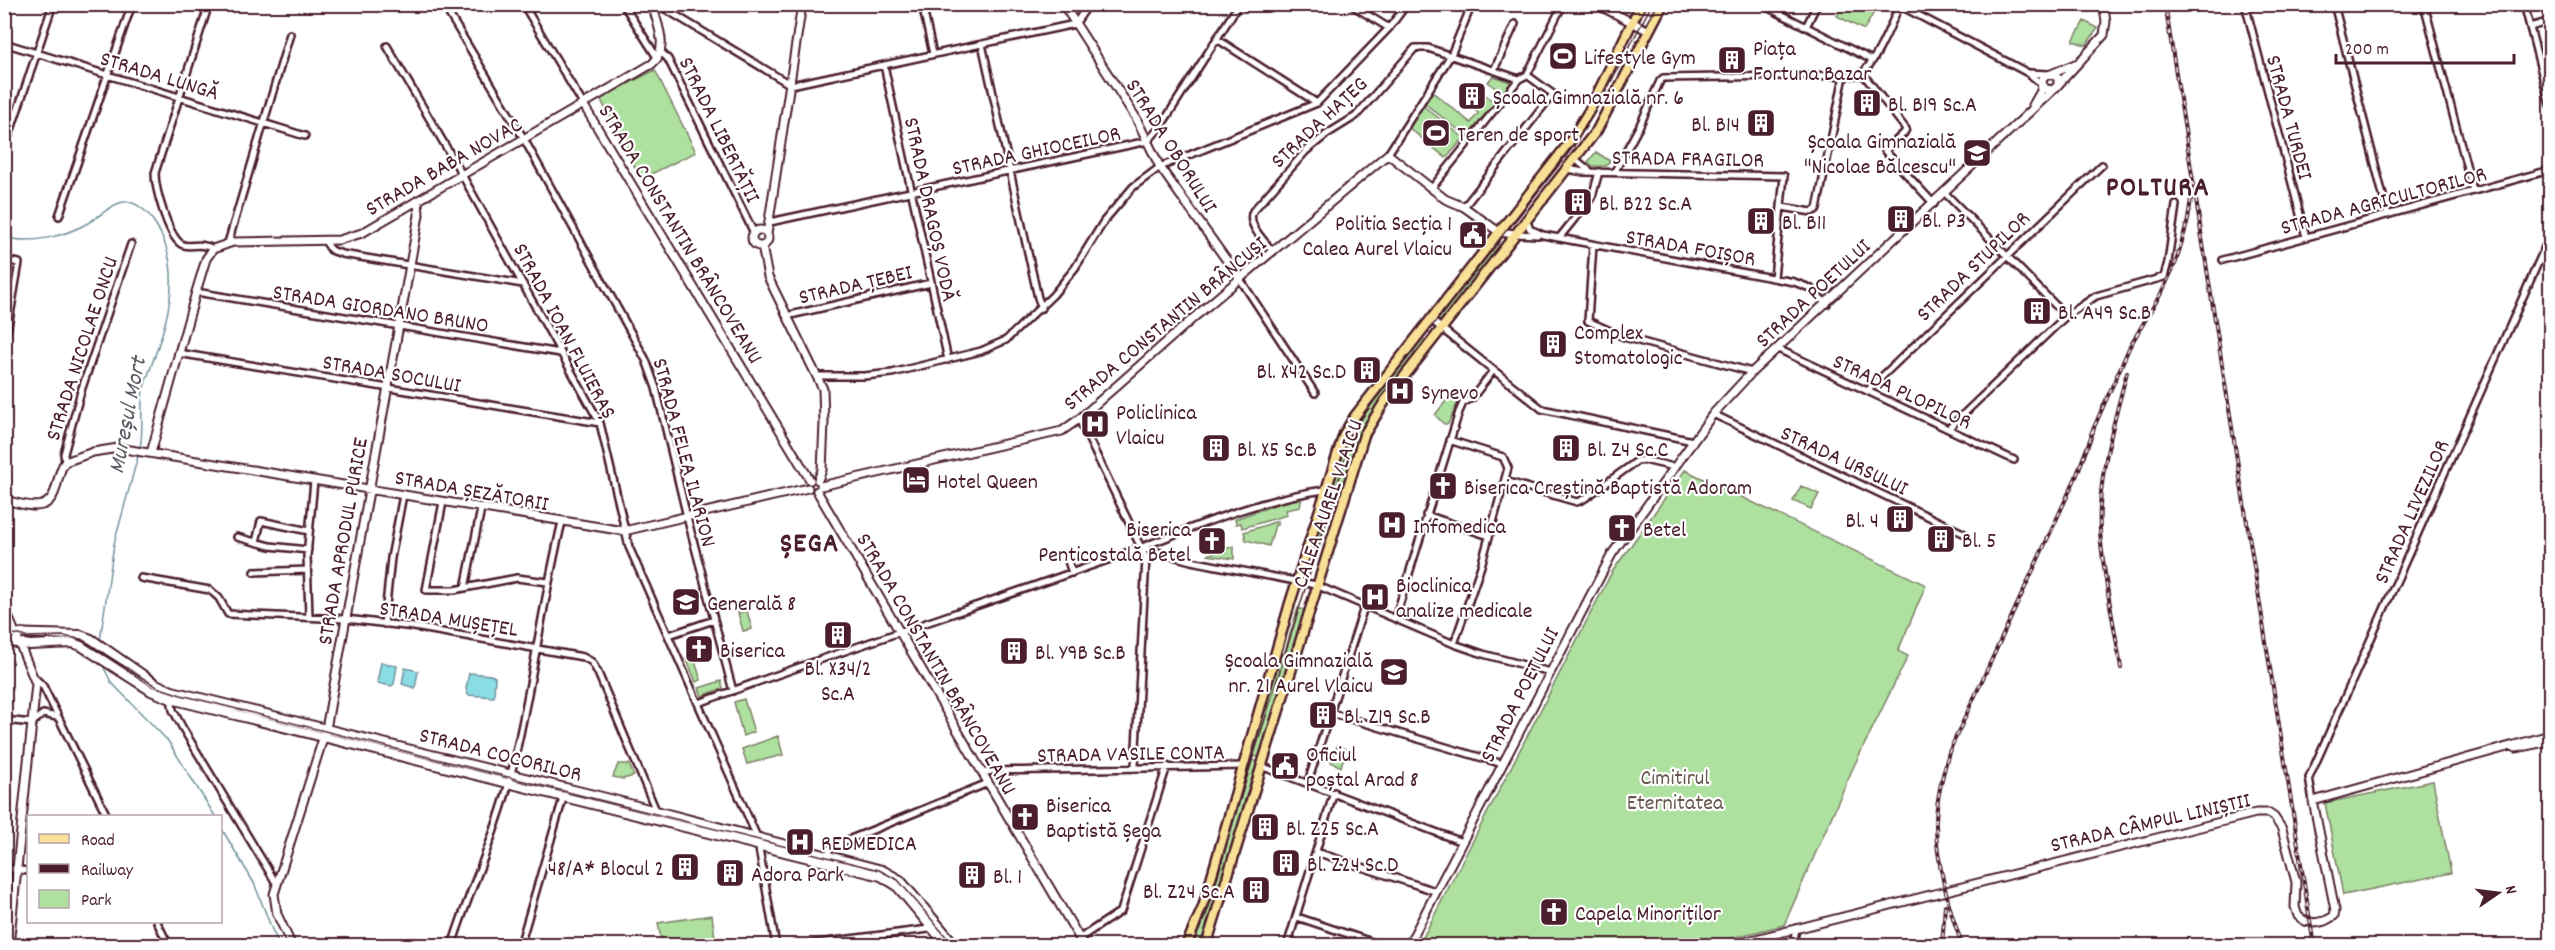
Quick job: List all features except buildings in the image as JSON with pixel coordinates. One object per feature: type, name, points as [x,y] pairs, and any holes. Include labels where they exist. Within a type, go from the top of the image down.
[{"type":"main road","name":"CALEA AUREL VLAICU","points":[[1186,945],[1203,907],[1336,451],[1350,424],[1569,143],[1589,111],[1641,4]]},
{"type":"main road","name":"CALEA AUREL VLAICU","points":[[1206,945],[1364,435],[1385,401],[1604,120],[1662,4]]},
{"type":"main road","name":"STRADA COCORILOR","points":[[4,633],[72,634],[88,637],[171,695]]},
{"type":"main road","name":"STRADA COCORILOR","points":[[4,641],[21,644],[73,643],[85,648],[152,691],[510,778],[660,820],[826,858],[890,880],[934,926],[956,945]]},
{"type":"main road","name":"STRADA COCORILOR","points":[[565,792],[657,811],[758,841]]},
{"type":"main road","name":"STRADA COCORILOR","points":[[934,926],[947,945]]},
{"type":"street","points":[[4,151],[53,4]]},
{"type":"street","points":[[59,216],[132,4]]},
{"type":"street","points":[[209,4],[155,173],[161,202],[176,238],[183,245],[204,244],[213,249]]},
{"type":"street","name":"STRADA FELEA ILARION","points":[[443,4],[524,139],[646,360],[656,388],[733,691]]},
{"type":"street","name":"STRADA CONSTANTIN BRÂNCOVEANU","points":[[524,4],[815,485],[900,634],[1084,945]]},
{"type":"street","points":[[623,4],[659,55]]},
{"type":"street","name":"STRADA LIBERTĂȚII","points":[[652,4],[662,41],[659,55],[672,66],[754,233]]},
{"type":"street","points":[[657,4],[791,85],[1075,24],[1089,4]]},
{"type":"street","points":[[762,246],[768,241],[767,234],[802,4]]},
{"type":"street","points":[[922,4],[933,54]]},
{"type":"street","name":"STRADA OBORULUI","points":[[1063,4],[1148,141],[1160,167],[1240,279],[1315,393]]},
{"type":"street","name":"STRADA GHIOCEILOR","points":[[770,222],[1148,141],[1161,126],[1239,4]]},
{"type":"street","points":[[1350,4],[1389,28]]},
{"type":"street","points":[[817,376],[882,375],[991,348],[1006,340],[1042,309],[1068,278],[1119,202],[1133,187],[1160,167],[1317,103],[1389,28],[1407,4]]},
{"type":"street","name":"STRADA CONSTANTIN BRÂNCUȘI","points":[[624,531],[815,485],[1062,431],[1079,419],[1388,154],[1451,56],[1472,4]]},
{"type":"street","points":[[1431,189],[1519,79],[1527,75],[1563,4]]},
{"type":"street","points":[[1596,4],[1649,31]]},
{"type":"street","points":[[1761,4],[1872,60]]},
{"type":"street","points":[[1806,27],[1817,4]]},
{"type":"street","name":"STRADA POETULUI","points":[[1408,945],[1612,554],[1693,441],[1713,414],[1752,372],[2056,88],[2104,35],[2106,27],[2103,4]]},
{"type":"street","name":"STRADA TURDEI","points":[[2245,4],[2306,237]]},
{"type":"street","points":[[2343,4],[2334,6],[2388,215]]},
{"type":"street","points":[[2424,4],[2473,191]]},
{"type":"street","points":[[2524,4],[2550,105]]},
{"type":"street","points":[[1863,74],[1900,5],[2028,73],[2046,89],[2056,88],[2058,78],[2049,74],[2028,73]]},
{"type":"street","points":[[2530,27],[2550,21]]},
{"type":"street","points":[[1494,70],[1515,24]]},
{"type":"street","points":[[151,453],[206,258],[213,249],[225,244],[290,34]]},
{"type":"street","points":[[1217,39],[1317,103]]},
{"type":"street","name":"STRADA LUNGĂ","points":[[4,43],[305,136]]},
{"type":"street","points":[[982,44],[1042,309]]},
{"type":"street","name":"STRADA IOAN FLUIERAȘ","points":[[387,46],[462,175],[600,423],[624,531],[758,841],[776,945]]},
{"type":"street","name":"STRADA HAȚEG","points":[[1273,252],[1252,224],[1250,217],[1293,164],[1327,134],[1356,116],[1415,48],[1428,48],[1519,79]]},
{"type":"street","name":"STRADA BABA NOVAC","points":[[225,244],[325,241],[354,237],[583,104],[659,55]]},
{"type":"street","name":"STRADA POETULUI","points":[[2031,110],[2043,77],[2077,63]]},
{"type":"street","name":"STRADA DRAGOȘ VODĂ","points":[[884,65],[948,360]]},
{"type":"street","points":[[1615,171],[1660,81],[1669,77],[1863,74]]},
{"type":"street","points":[[1863,74],[1906,129],[1885,151],[1934,204]]},
{"type":"street","points":[[1464,207],[1553,94],[1527,75]]},
{"type":"street","points":[[1774,278],[1782,207],[1812,212],[1817,209],[1844,76]]},
{"type":"street","points":[[1388,154],[1449,201],[1464,207],[1499,231],[1515,234]]},
{"type":"street","name":"STRADA FRAGILOR","points":[[1575,159],[1591,172]]},
{"type":"street","name":"STRADA STUPILOR","points":[[1867,392],[1926,332],[2102,165]]},
{"type":"street","name":"STRADA FRAGILOR","points":[[1567,169],[1591,172],[1784,176],[1782,207]]},
{"type":"street","name":"STRADA AGRICULTORILOR","points":[[2223,260],[2550,170]]},
{"type":"street","points":[[1560,238],[1592,197],[1599,172]]},
{"type":"street","points":[[1945,193],[2066,316]]},
{"type":"street","name":"STRADA APRODUL PURICE","points":[[276,883],[325,733],[419,215],[418,200]]},
{"type":"street","points":[[1948,429],[2066,316],[2096,296],[2164,277],[2176,205]]},
{"type":"street","points":[[1526,220],[1530,229],[1543,235]]},
{"type":"street","points":[[762,246],[754,243],[752,238],[754,233],[761,230],[767,234]]},
{"type":"street","name":"STRADA FOIȘOR","points":[[1515,234],[1543,235],[1774,278],[1809,288],[1827,304]]},
{"type":"street","name":"STRADA LIVEZILOR","points":[[2313,801],[2309,778],[2550,236]]},
{"type":"street","points":[[325,241],[331,250],[342,254],[523,284]]},
{"type":"street","name":"STRADA NICOLAE ONCU","points":[[65,462],[65,449],[81,391],[131,244]]},
{"type":"street","points":[[1593,245],[1588,321],[1624,337],[1752,372]]},
{"type":"street","points":[[762,246],[768,277],[823,389],[825,405],[822,470],[815,485]]},
{"type":"street","points":[[4,260],[19,263],[6,325],[4,350]]},
{"type":"street","name":"STRADA ȚEBEI","points":[[786,316],[932,283]]},
{"type":"street","name":"STRADA GIORDANO BRUNO","points":[[196,292],[560,353]]},
{"type":"street","points":[[1431,320],[1542,409],[1693,441]]},
{"type":"street","name":"STRADA PLOPILOR","points":[[1778,349],[2014,460]]},
{"type":"street","name":"STRADA SOCULUI","points":[[178,353],[600,423]]},
{"type":"street","points":[[1395,619],[1449,440],[1464,403],[1472,398],[1493,371]]},
{"type":"street","name":"STRADA URSULUI","points":[[1713,414],[1963,533]]},
{"type":"street","points":[[1079,419],[1146,558],[1135,766]]},
{"type":"street","points":[[1449,440],[1503,457],[1508,468],[1455,644]]},
{"type":"street","name":"STRADA ȘEZĂTORII","points":[[65,462],[108,449],[137,450],[624,531]]},
{"type":"street","points":[[1505,481],[1578,502],[1637,461],[1651,461],[1674,467]]},
{"type":"street","points":[[4,500],[40,506],[50,502],[55,496],[61,466],[65,462]]},
{"type":"street","points":[[309,617],[307,570],[314,481]]},
{"type":"street","points":[[699,703],[900,634],[1268,502],[1300,493],[1324,490]]},
{"type":"street","points":[[384,624],[391,558],[403,495]]},
{"type":"street","points":[[443,502],[426,590],[448,591],[518,578],[548,582]]},
{"type":"street","points":[[465,588],[482,508]]},
{"type":"street","points":[[1426,515],[1489,536]]},
{"type":"street","points":[[256,542],[261,521],[309,531]]},
{"type":"street","points":[[452,945],[483,855],[492,840],[510,778],[562,522]]},
{"type":"street","points":[[237,537],[308,550]]},
{"type":"street","points":[[1143,548],[1191,561],[1316,585],[1455,644],[1550,672]]},
{"type":"street","points":[[1066,555],[1072,573]]},
{"type":"street","points":[[254,572],[307,570]]},
{"type":"street","name":"STRADA MUȘEȚEL","points":[[141,578],[210,590],[219,598],[226,613],[346,619],[536,647],[584,657],[592,662],[660,820]]},
{"type":"street","points":[[1308,782],[1365,604]]},
{"type":"street","points":[[4,606],[36,679],[42,684],[107,815]]},
{"type":"street","points":[[669,635],[714,620]]},
{"type":"street","points":[[9,945],[36,679]]},
{"type":"street","points":[[171,695],[178,722],[276,883],[274,903],[292,945]]},
{"type":"street","points":[[1331,713],[1503,764]]},
{"type":"street","points":[[4,720],[33,722],[43,714],[59,718]]},
{"type":"street","points":[[2313,801],[2505,750],[2550,735]]},
{"type":"street","points":[[2505,750],[2550,741]]},
{"type":"street","name":"STRADA VASILE CONTA","points":[[983,773],[1135,766],[1244,766]]},
{"type":"street","points":[[1080,938],[1120,911],[1167,766]]},
{"type":"street","points":[[1260,766],[1308,782],[1462,842]]},
{"type":"street","points":[[826,858],[831,847],[988,783]]},
{"type":"street","points":[[523,945],[521,942],[565,792]]},
{"type":"street","points":[[1287,945],[1334,792]]},
{"type":"street","name":"STRADA CÂMPUL LINIȘTII","points":[[1728,945],[2164,834],[2262,812],[2274,817],[2282,829],[2296,882],[2296,912],[2306,921],[2325,921],[2334,916],[2335,910],[2313,801]]},
{"type":"street","points":[[1316,852],[1435,891]]},
{"type":"street","points":[[4,868],[27,871]]},
{"type":"street","points":[[1297,917],[1384,945]]},
{"type":"street","points":[[158,923],[169,945]]},
{"type":"street","points":[[794,945],[934,926]]},
{"type":"street","points":[[1793,945],[1796,928]]},
{"type":"green space","points":[[1843,4],[1878,5],[1864,30],[1837,16]]},
{"type":"green space","points":[[2084,21],[2098,28],[2086,45],[2073,41]]},
{"type":"green space","points":[[655,70],[696,152],[641,179],[600,98]]},
{"type":"green space","points":[[1493,76],[1513,83],[1482,118],[1469,138],[1424,103],[1431,91],[1471,123],[1478,113],[1473,108],[1484,94],[1493,101],[1500,92],[1488,82]]},
{"type":"green space","name":"Teren de sport","points":[[1422,105],[1464,138],[1446,158],[1408,127]]},
{"type":"green space","points":[[1596,152],[1610,161],[1606,166],[1593,166],[1588,162]]},
{"type":"green space","points":[[1496,242],[1501,247],[1442,324],[1436,319]]},
{"type":"green space","points":[[1422,338],[1427,342],[1366,422],[1358,438],[1337,504],[1332,503],[1316,558],[1312,556],[1333,477],[1349,433]]},
{"type":"green space","points":[[1455,389],[1460,392],[1460,398],[1448,424],[1444,424],[1435,415]]},
{"type":"green space","name":"Cimitirul Eternitatea","points":[[1685,470],[1926,585],[1898,651],[1908,656],[1852,770],[1784,925],[1704,945],[1419,945],[1612,572]]},
{"type":"green space","points":[[1801,486],[1819,494],[1811,509],[1793,501]]},
{"type":"green space","points":[[1302,497],[1300,507],[1286,510],[1287,515],[1242,528],[1241,523],[1236,524],[1235,519]]},
{"type":"green space","points":[[1278,521],[1269,546],[1246,540],[1244,532]]},
{"type":"green space","points":[[1234,546],[1234,559],[1207,555]]},
{"type":"green space","points":[[1298,608],[1304,610],[1259,757],[1251,755],[1279,661],[1282,661]]},
{"type":"green space","points":[[747,611],[752,629],[743,631],[738,613]]},
{"type":"green space","points":[[693,655],[701,680],[696,682],[686,658]]},
{"type":"green space","points":[[721,681],[723,688],[702,696],[699,688]]},
{"type":"green space","points":[[744,699],[754,732],[743,736],[734,702]]},
{"type":"green space","points":[[778,736],[783,755],[747,764],[742,749]]},
{"type":"green space","points":[[1337,746],[1346,749],[1341,767],[1331,762]]},
{"type":"green space","points":[[1250,760],[1257,761],[1204,945],[1192,946],[1209,899]]},
{"type":"green space","points":[[618,764],[629,764],[634,776],[623,779],[613,777]]},
{"type":"green space","points":[[2433,781],[2451,873],[2343,895],[2325,803]]},
{"type":"green space","points":[[712,915],[716,945],[662,945],[658,923]]},
{"type":"water","points":[[381,662],[397,666],[394,684],[391,686],[377,683]]},
{"type":"water","points":[[405,668],[418,671],[415,688],[402,684]]},
{"type":"water","points":[[469,673],[495,677],[494,697],[468,695],[466,689]]},
{"type":"waterway","name":"Mureșul Mort","points":[[4,237],[36,240],[69,232],[123,202],[134,204],[150,216],[163,237],[169,259],[171,281],[165,325],[143,390],[140,448]]},
{"type":"waterway","name":"Mureșul Mort","points":[[100,641],[114,544],[138,456]]},
{"type":"waterway","name":"Mureșul Mort","points":[[102,664],[111,682],[168,741],[214,815]]},
{"type":"waterway","name":"Mureșul Mort","points":[[222,829],[254,883],[280,946]]},
{"type":"tram line","points":[[1192,946],[1210,897],[1358,424],[1578,138],[1603,97],[1652,4]]},
{"type":"tram line","points":[[4,632],[28,637],[62,636],[81,639],[157,687],[181,695],[879,870],[898,880],[954,946]]},
{"type":"railway","points":[[2165,4],[2314,946]]},
{"type":"railway","points":[[2091,434],[2130,346],[2163,290],[2176,262],[2188,220],[2191,198]]},
{"type":"railway","points":[[2121,668],[2104,565],[2100,511],[2104,471],[2127,372]]},
{"type":"railway","points":[[1963,946],[1948,901],[1940,867],[1936,834],[1939,794],[1949,752],[2076,477],[2094,429]]},
{"type":"railway","points":[[1942,946],[1945,905]]},
{"type":"place","name":"Lifestyle Gym","points":[[1563,56]]},
{"type":"place","name":"Piața Fortuna Bazar","points":[[1732,60]]},
{"type":"place","name":"Școala Gimnazială nr. 6","points":[[1472,96]]},
{"type":"place","name":"Bl. B19 Sc.A","points":[[1867,103]]},
{"type":"place","name":"Bl. B14","points":[[1761,123]]},
{"type":"place","name":"Teren de sport","points":[[1436,133]]},
{"type":"place","name":"Școala Gimnazială \"Nicolae Bălcescu\"","points":[[1977,153]]},
{"type":"place","name":"Bl. B22 Sc.A","points":[[1578,202]]},
{"type":"place","name":"Bl. P3","points":[[1901,219]]},
{"type":"place","name":"Bl. B11","points":[[1761,221]]},
{"type":"place","name":"Politia Secția 1 Calea Aurel Vlaicu","points":[[1473,235]]},
{"type":"place","name":"Bl. A49 Sc.B","points":[[2037,311]]},
{"type":"place","name":"Complex Stomatologic","points":[[1553,344]]},
{"type":"place","name":"Bl. X42 Sc.D","points":[[1367,370]]},
{"type":"place","name":"Synevo","points":[[1400,391]]},
{"type":"place","name":"Policlinica Vlaicu","points":[[1095,424]]},
{"type":"place","name":"Bl. X5 Sc.B","points":[[1216,448]]},
{"type":"place","name":"Bl. Z4 Sc.C","points":[[1566,448]]},
{"type":"place","name":"Hotel Queen","points":[[916,480]]},
{"type":"place","name":"Biserica Creștină Baptistă Adoram","points":[[1443,486]]},
{"type":"place","name":"Bl. 4","points":[[1900,519]]},
{"type":"place","name":"Infomedica","points":[[1392,525]]},
{"type":"place","name":"Betel","points":[[1622,528]]},
{"type":"place","name":"Bl. 5","points":[[1941,539]]},
{"type":"place","name":"Biserica Penticostală Betel","points":[[1212,541]]},
{"type":"place","name":"Bioclinica analize medicale","points":[[1375,597]]},
{"type":"place","name":"Generală 8","points":[[686,602]]},
{"type":"place","name":"Bl. X34/2 Sc.A","points":[[838,635]]},
{"type":"place","name":"Biserica","points":[[699,649]]},
{"type":"place","name":"Bl. Y9B Sc.B","points":[[1014,651]]},
{"type":"place","name":"Școala Gimnazială nr. 21 Aurel Vlaicu","points":[[1394,672]]},
{"type":"place","name":"Bl. Z19 Sc.B","points":[[1323,715]]},
{"type":"place","name":"Oficiul poștal Arad 8","points":[[1285,766]]},
{"type":"place","name":"Biserica Baptistă Șega","points":[[1025,817]]},
{"type":"place","name":"Bl. Z25 Sc.A","points":[[1265,827]]},
{"type":"place","name":"REDMEDICA","points":[[800,842]]},
{"type":"place","name":"Bl. Z24 Sc.D","points":[[1286,863]]},
{"type":"place","name":"48/A* Blocul 2","points":[[685,867]]},
{"type":"place","name":"Adora Park","points":[[730,873]]},
{"type":"place","name":"Bl. 1","points":[[972,875]]},
{"type":"place","name":"Bl. Z24 Sc.A","points":[[1256,890]]},
{"type":"place","name":"Capela Minoriților","points":[[1554,912]]},
{"type":"district","name":"POLTURA","points":[[2158,185]]},
{"type":"district","name":"ȘEGA","points":[[810,541]]}]
